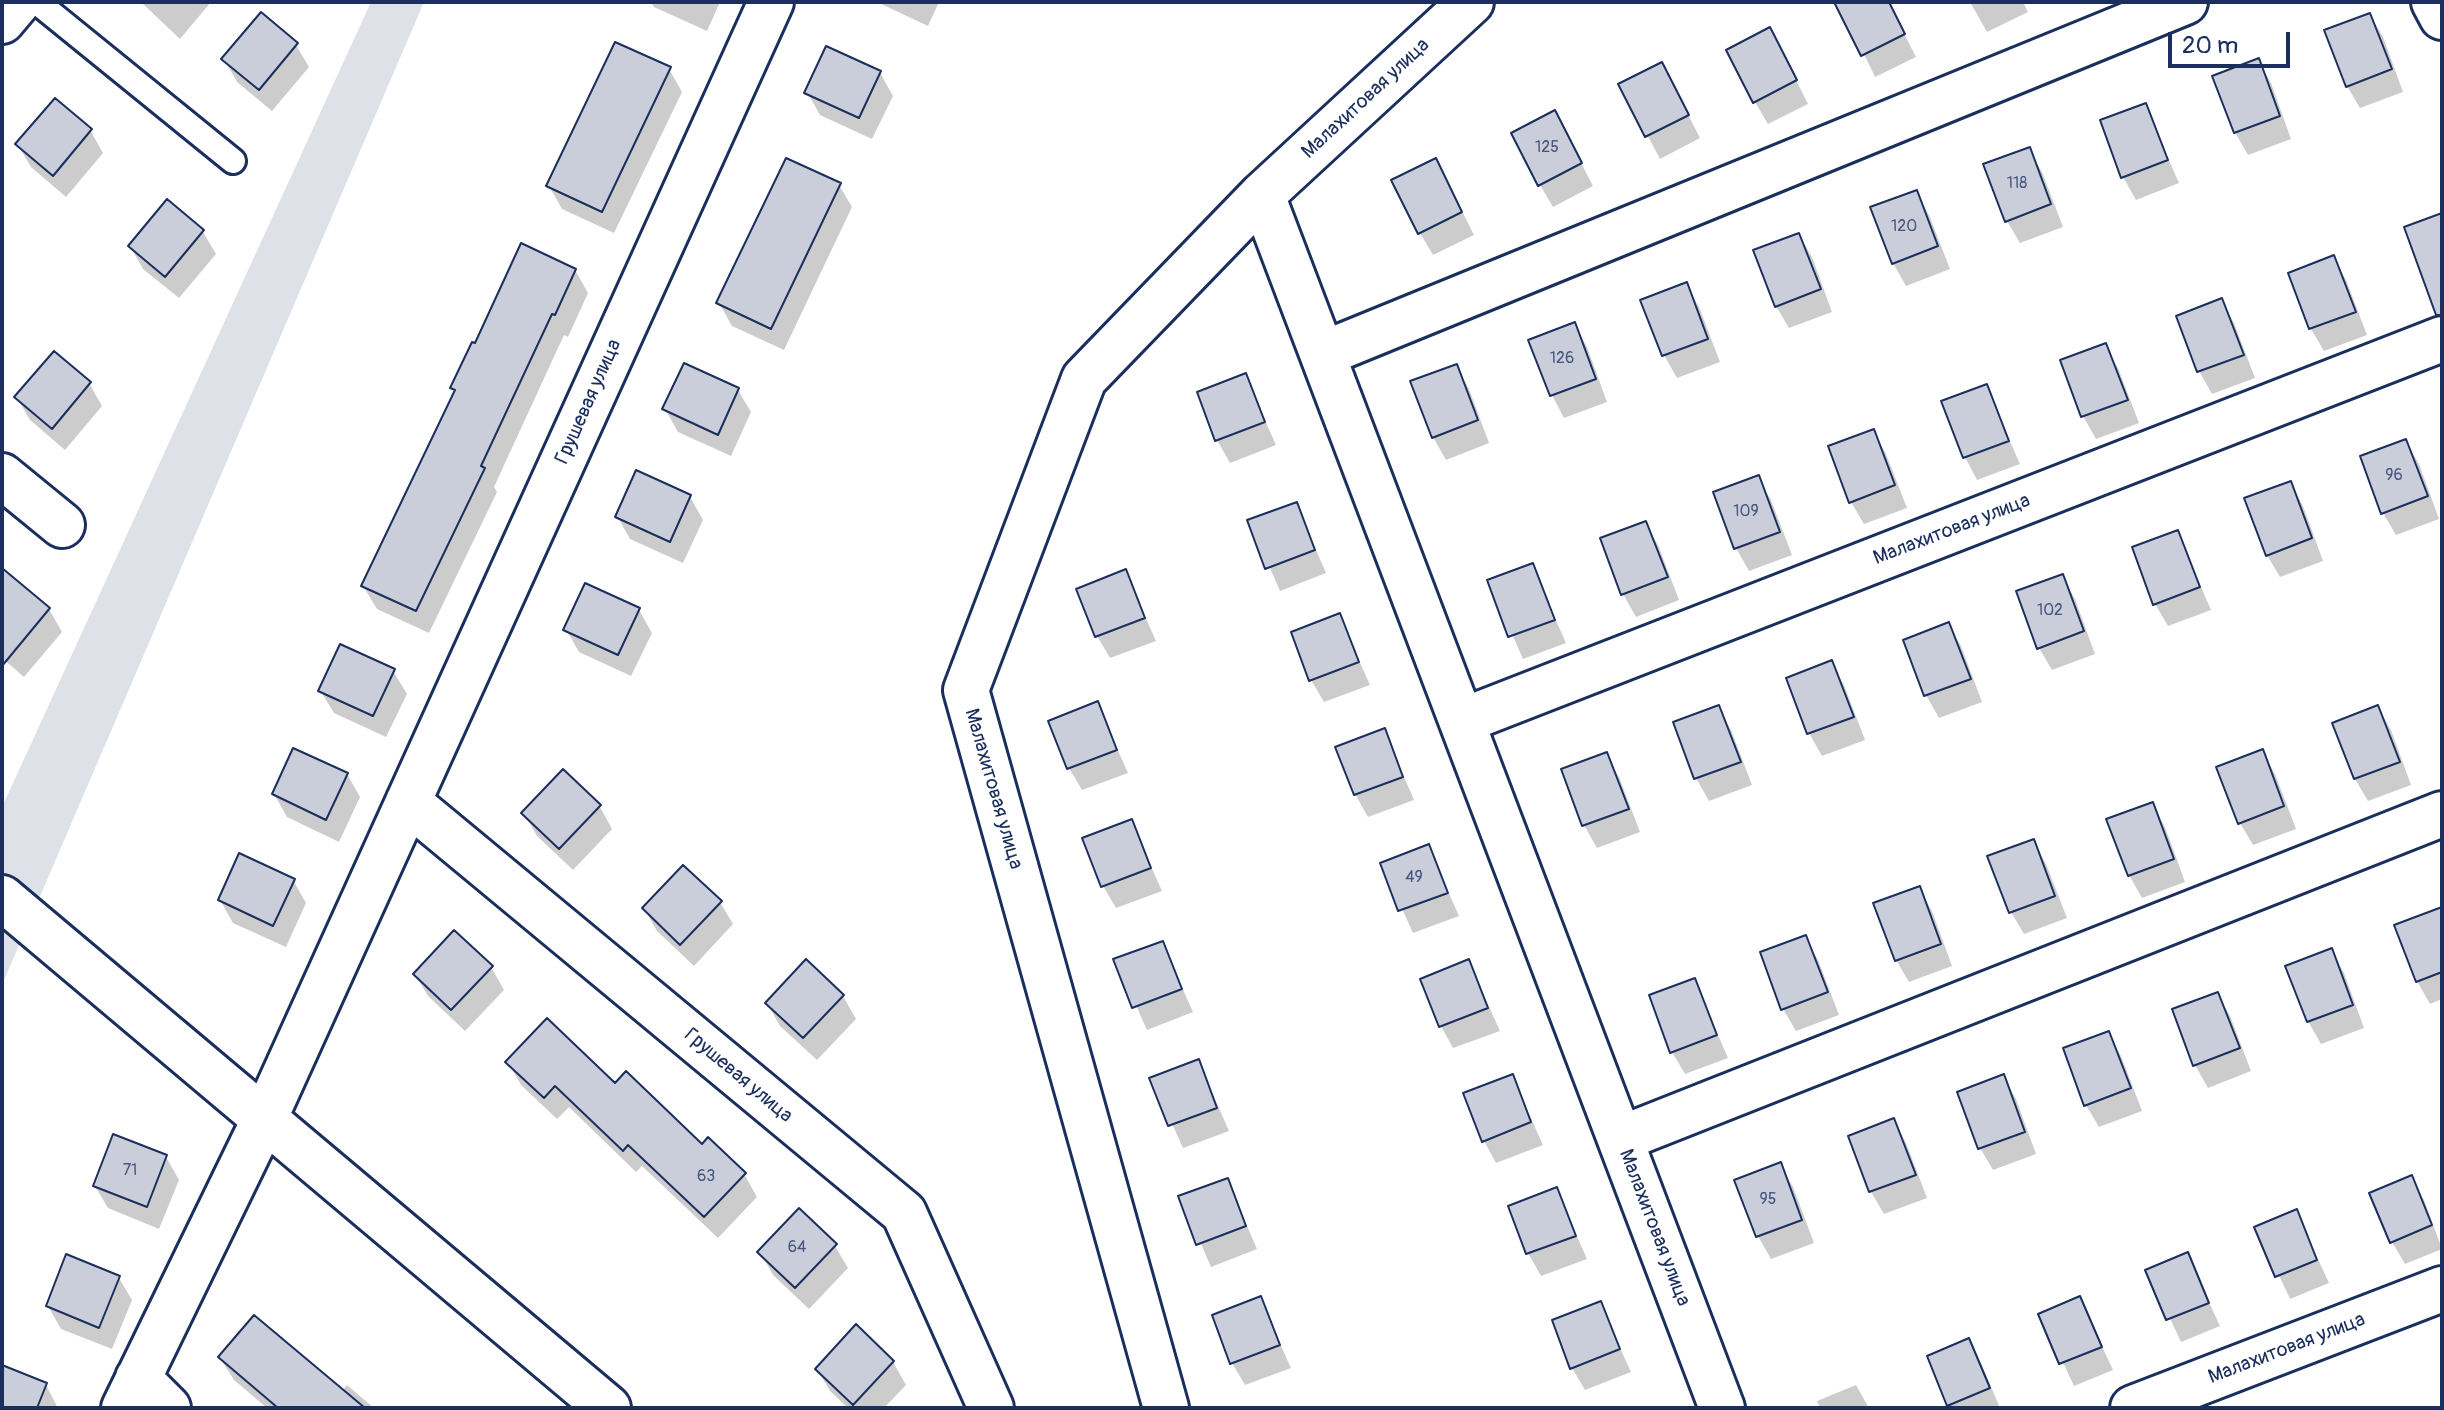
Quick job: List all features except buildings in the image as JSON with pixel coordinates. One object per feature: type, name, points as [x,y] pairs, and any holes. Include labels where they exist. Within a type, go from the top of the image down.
[{"type":"street","points":[[2,21],[18,2]]},
{"type":"street","name":"Грушевая улица","points":[[131,1393],[263,1122],[771,2]]},
{"type":"street","name":"Малахитовая улица","points":[[1166,1408],[966,690],[1084,379],[1262,195],[1471,2]]},
{"type":"street","points":[[1323,354],[2185,2]]},
{"type":"street","points":[[2434,2],[2442,17]]},
{"type":"street","name":"Малахитовая улица","points":[[1262,195],[1722,1408]]},
{"type":"street","name":"Малахитовая улица","points":[[1462,721],[2442,339]]},
{"type":"street","points":[[2,476],[62,525]]},
{"type":"street","name":"Грушевая улица","points":[[408,802],[904,1213],[991,1408]]},
{"type":"street","name":"Малахитовая улица","points":[[1620,1139],[2442,814]]},
{"type":"street","points":[[2,898],[263,1122],[608,1408]]},
{"type":"street","name":"Малахитовая улица","points":[[2133,1408],[2442,1289]]},
{"type":"street","points":[[131,1393],[168,1408]]},
{"type":"lane","points":[[37,2],[233,161]]},
{"type":"shaded area","points":[[371,2],[424,2],[2,985],[2,807]]}]
